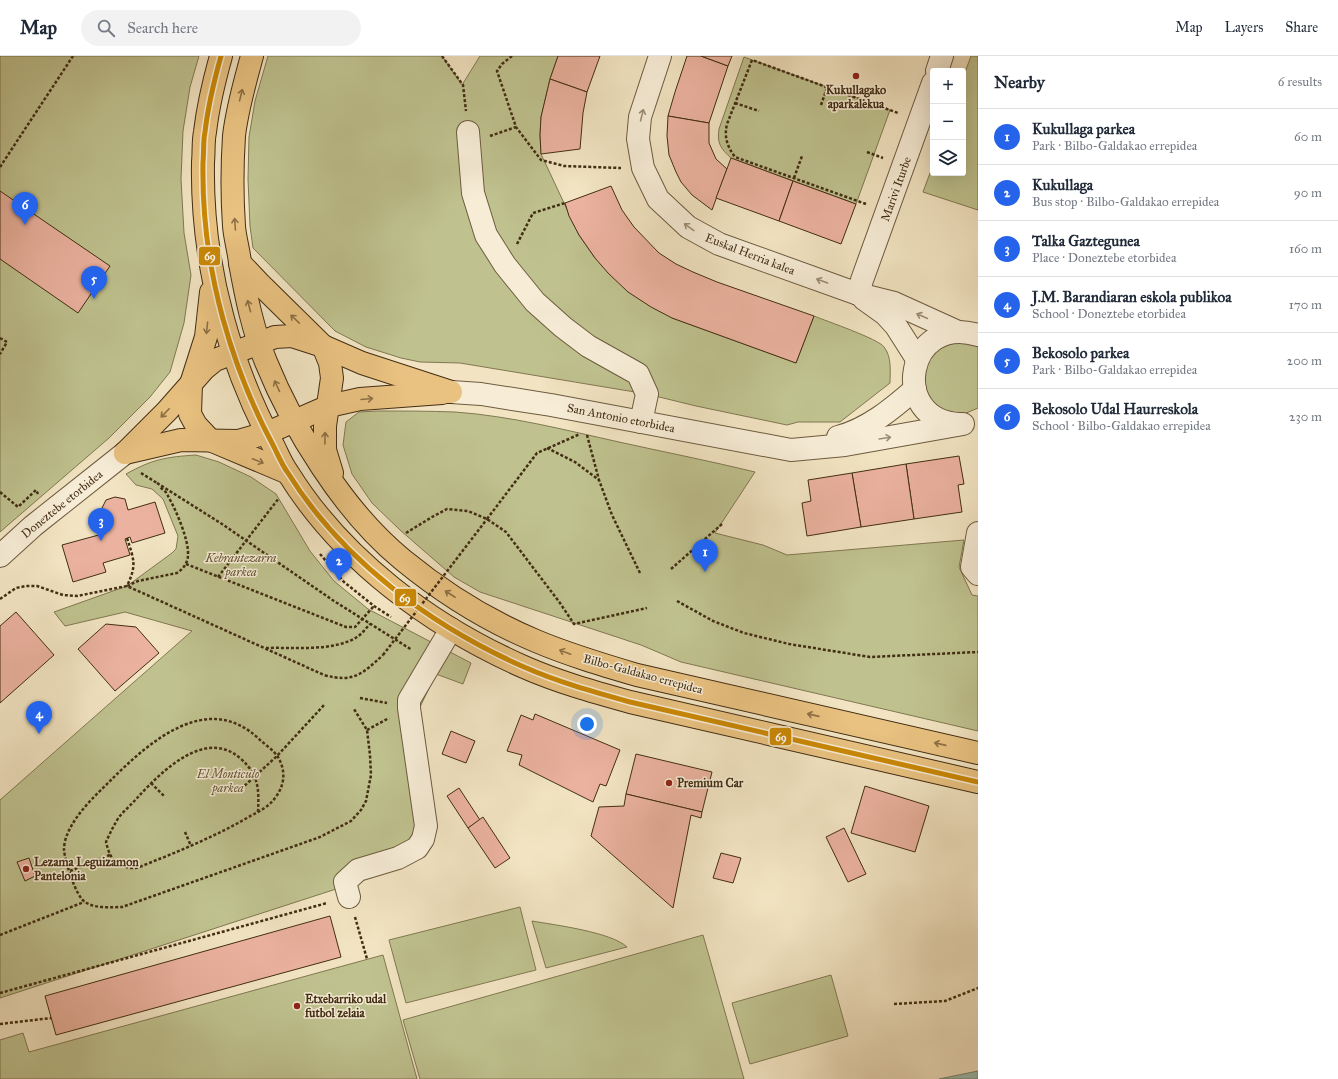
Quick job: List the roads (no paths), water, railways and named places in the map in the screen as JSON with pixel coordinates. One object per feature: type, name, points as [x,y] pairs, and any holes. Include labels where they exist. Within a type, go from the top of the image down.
[{"type":"highway","points":[[221,56],[211,91],[204,133],[203,179],[205,230],[217,297],[238,370],[286,472],[313,509],[346,546],[389,585],[451,628],[491,651],[524,667],[575,686],[630,702],[978,782]]},
{"type":"highway","name":"Bilbo-Galdakao errepidea","points":[[252,56],[240,98],[234,136],[234,227],[245,292],[259,343],[266,362],[294,422],[311,451],[362,522],[402,560],[434,584],[469,606],[504,626],[536,641],[584,660],[637,675],[978,753]]},
{"type":"highway","points":[[240,263],[323,346],[330,363],[332,378],[325,426],[325,450],[337,489]]},
{"type":"highway","points":[[213,275],[206,337],[190,384],[190,414],[196,425],[210,440],[286,472]]},
{"type":"highway","points":[[125,453],[167,411],[204,369],[215,360],[232,352],[275,337],[292,336],[323,346],[362,363],[451,392]]},
{"type":"highway","points":[[125,453],[181,440],[238,441],[267,434],[329,406],[360,399],[451,392]]},
{"type":"street","name":"Euskal Herria kalea","points":[[660,56],[640,117],[638,139],[643,168],[658,199],[688,227],[719,244],[858,294],[894,303],[968,334]]},
{"type":"street","points":[[938,68],[942,56]]},
{"type":"street","name":"Marivi Iturbe","points":[[858,294],[930,91]]},
{"type":"street","points":[[468,132],[473,193],[486,236],[505,265],[535,302],[563,327],[588,346],[638,374],[647,394],[642,422]]},
{"type":"street","name":"Euskal Herria kalea","points":[[858,294],[885,314],[896,326],[917,359]]},
{"type":"street","points":[[968,334],[945,334],[934,339],[924,348],[917,359],[914,374],[914,389],[919,401],[927,411],[950,424],[973,423]]},
{"type":"street","name":"San Antonio etorbidea","points":[[791,450],[849,434],[892,409],[914,389]]},
{"type":"street","name":"San Antonio etorbidea","points":[[451,392],[481,394],[551,405],[791,450],[852,443],[973,423]]},
{"type":"street","name":"Doneztebe etorbidea","points":[[0,556],[33,526],[125,453]]},
{"type":"street","points":[[978,533],[972,567],[978,574]]},
{"type":"street","points":[[349,897],[345,882],[358,870],[404,855],[417,848],[423,839],[426,826],[409,700],[451,628]]},
{"type":"place","name":"Kukullagako aparkalekua","points":[[856,76]]},
{"type":"place","name":"Bekosolo Udal Haurreskola","points":[[25,225]]},
{"type":"place","name":"Bekosolo parkea","points":[[94,299]]},
{"type":"place","name":"Talka Gaztegunea","points":[[101,541]]},
{"type":"place","name":"Kukullaga parkea","points":[[705,572]]},
{"type":"place","name":"Kukullaga","points":[[339,581]]},
{"type":"place","name":"J.M. Barandiaran eskola publikoa","points":[[39,734]]},
{"type":"place","name":"Premium Car","points":[[669,783]]},
{"type":"place","name":"Lezama Leguizamon Pantelonia","points":[[26,869]]},
{"type":"place","name":"Etxebarriko udal futbol zelaia","points":[[297,1006]]},
{"type":"park label","name":"Kebrantezarra parkea","points":[[241,565]]},
{"type":"park label","name":"El Monticulo parkea","points":[[228,781]]}]
